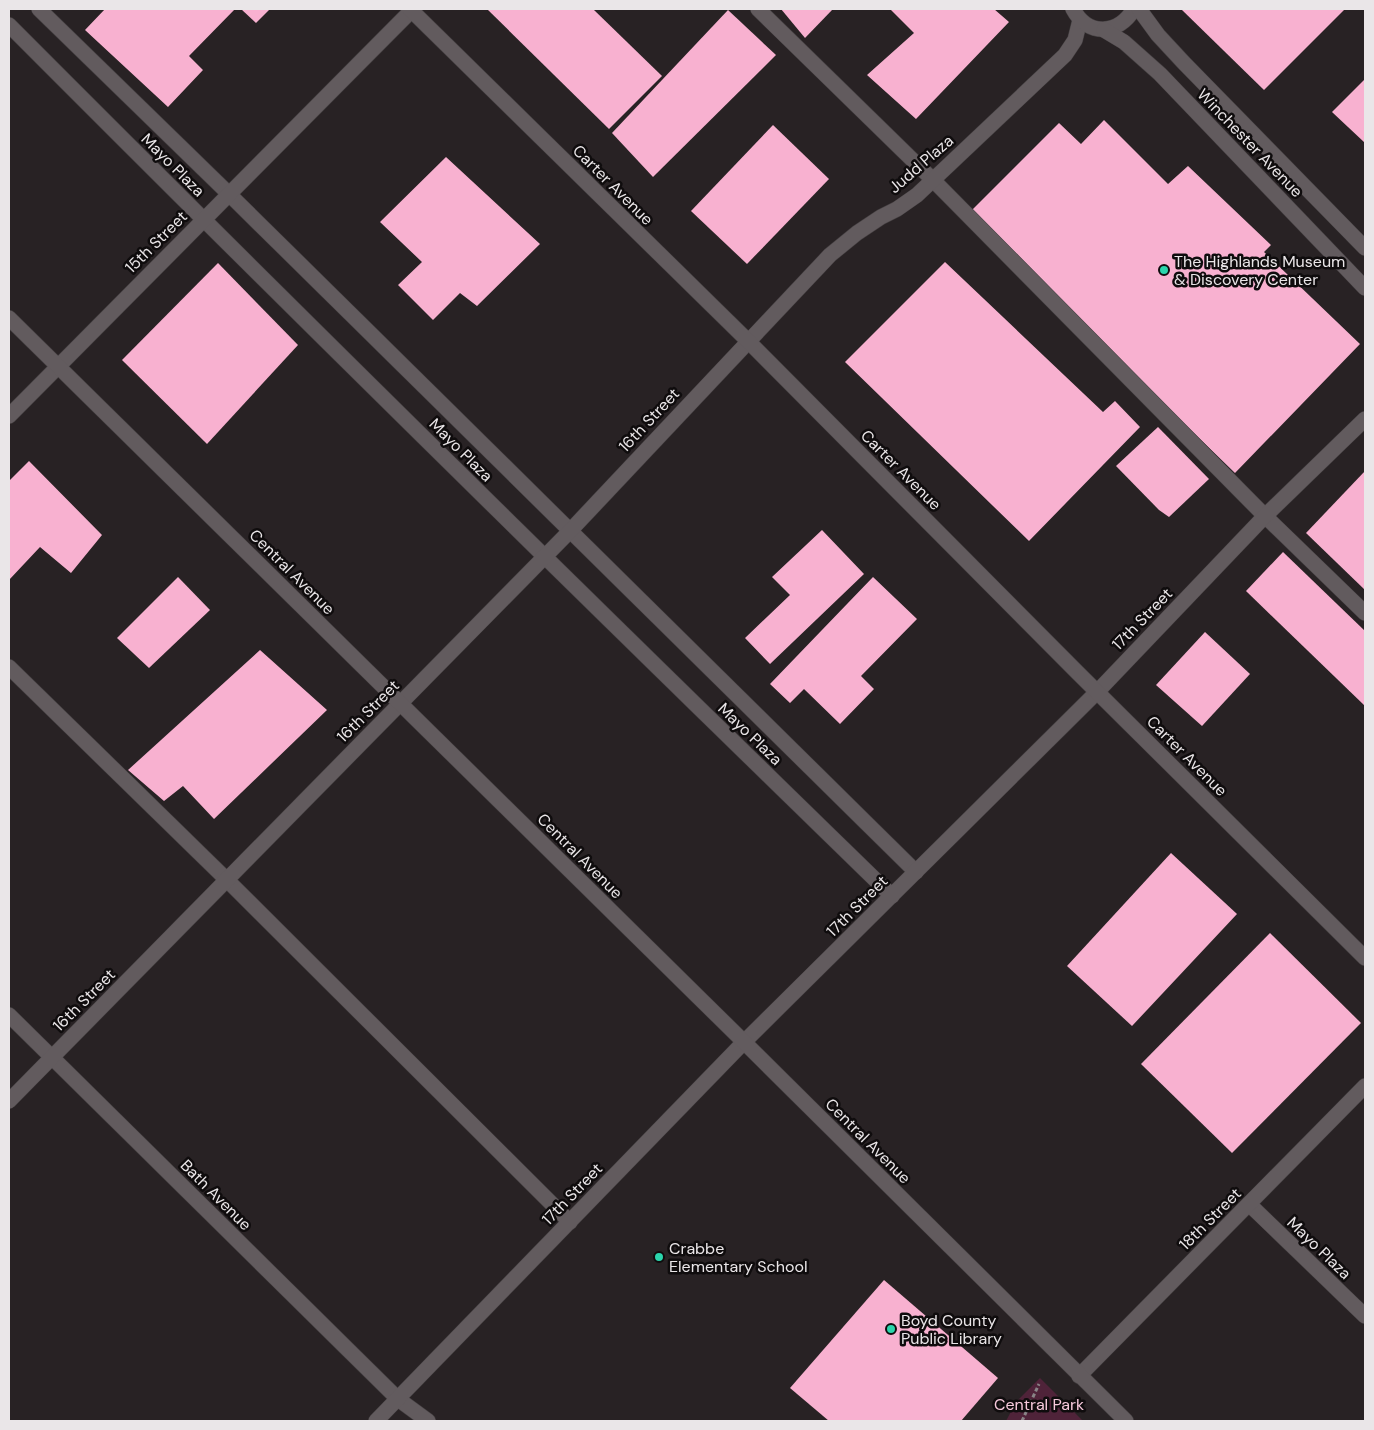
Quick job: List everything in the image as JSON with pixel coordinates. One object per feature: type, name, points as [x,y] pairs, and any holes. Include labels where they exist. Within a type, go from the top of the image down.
[{"type":"street","name":"Mayo Plaza","points":[[39,9],[916,872]]},
{"type":"street","name":"15th Street","points":[[9,416],[412,9]]},
{"type":"street","name":"Carter Avenue","points":[[412,9],[748,341],[1365,958]]},
{"type":"street","points":[[758,9],[933,180],[1265,516],[1365,613]]},
{"type":"street","points":[[1104,30],[1116,27],[1127,20],[1134,9]]},
{"type":"street","name":"Winchester Avenue","points":[[1139,9],[1158,35],[1184,63],[1365,248]]},
{"type":"street","name":"Judd Plaza","points":[[748,341],[830,255],[857,233],[917,195],[1065,55],[1074,40],[1076,14]]},
{"type":"street","name":"Winchester Avenue","points":[[1076,14],[1091,28],[1104,30],[1124,42],[1160,74],[1365,288]]},
{"type":"street","name":"Mayo Plaza","points":[[9,25],[203,221],[543,557],[892,896]]},
{"type":"street","name":"Central Avenue","points":[[9,318],[1126,1421]]},
{"type":"street","name":"16th Street","points":[[9,1101],[570,530],[748,341]]},
{"type":"street","name":"17th Street","points":[[376,1421],[744,1042],[1097,692],[1265,516],[1365,419]]},
{"type":"street","points":[[9,667],[227,880],[570,1222]]},
{"type":"street","name":"Bath Avenue","points":[[9,1015],[398,1399],[428,1421]]},
{"type":"street","name":"18th Street","points":[[1079,1376],[1365,1086]]},
{"type":"street","name":"Mayo Plaza","points":[[1249,1204],[1365,1316]]},
{"type":"path","points":[[1022,1421],[1039,1384]]},
{"type":"green space","name":"Central Park","points":[[1040,1378],[1083,1421],[1006,1421],[1016,1402]]},
{"type":"building","points":[[105,9],[235,9],[189,56],[203,70],[168,107],[85,30]]},
{"type":"building","points":[[241,9],[270,9],[256,23]]},
{"type":"building","points":[[487,9],[593,9],[662,76],[609,129]]},
{"type":"building","points":[[781,9],[833,9],[805,38]]},
{"type":"building","points":[[890,9],[994,9],[1009,22],[916,119],[867,75],[914,33]]},
{"type":"building","points":[[1181,9],[1345,9],[1264,90]]},
{"type":"building","points":[[728,10],[776,55],[653,177],[612,133]]},
{"type":"building","points":[[1365,79],[1365,143],[1332,112]]},
{"type":"building","points":[[1104,120],[1168,184],[1188,166],[1271,245],[1264,252],[1360,344],[1235,473],[1138,379],[972,210],[1059,123],[1081,144]]},
{"type":"building","points":[[773,125],[829,179],[747,264],[691,211]]},
{"type":"building","points":[[446,157],[540,244],[477,306],[460,293],[433,320],[398,285],[422,262],[380,222]]},
{"type":"building","points":[[945,262],[1103,412],[1115,401],[1140,427],[1029,541],[845,362]]},
{"type":"building","points":[[218,263],[298,345],[207,444],[122,360]]},
{"type":"building","points":[[1158,427],[1209,479],[1169,517],[1159,510],[1116,466]]},
{"type":"building","points":[[29,461],[102,535],[71,573],[40,547],[9,580],[9,481]]},
{"type":"building","points":[[1365,471],[1365,590],[1306,533]]},
{"type":"building","points":[[822,530],[864,574],[770,664],[745,638],[790,595],[772,577]]},
{"type":"building","points":[[1283,552],[1365,631],[1365,706],[1246,591]]},
{"type":"building","points":[[178,577],[210,610],[149,668],[117,638]]},
{"type":"building","points":[[873,577],[917,619],[861,676],[874,689],[840,724],[804,689],[790,703],[770,684]]},
{"type":"building","points":[[1205,632],[1250,674],[1202,726],[1156,685]]},
{"type":"building","points":[[260,650],[327,710],[214,819],[183,786],[164,801],[128,770]]},
{"type":"building","points":[[1171,853],[1237,914],[1132,1026],[1067,966]]},
{"type":"building","points":[[1270,933],[1361,1023],[1232,1153],[1141,1064]]},
{"type":"building","name":"Boyd County Public Library","points":[[884,1280],[998,1378],[961,1421],[829,1421],[790,1388]]},
{"type":"place","name":"The Highlands Museum & Discovery Center","points":[[1164,270]]},
{"type":"place","name":"Crabbe Elementary School","points":[[659,1257]]},
{"type":"place","name":"Boyd County Public Library","points":[[891,1329]]}]
